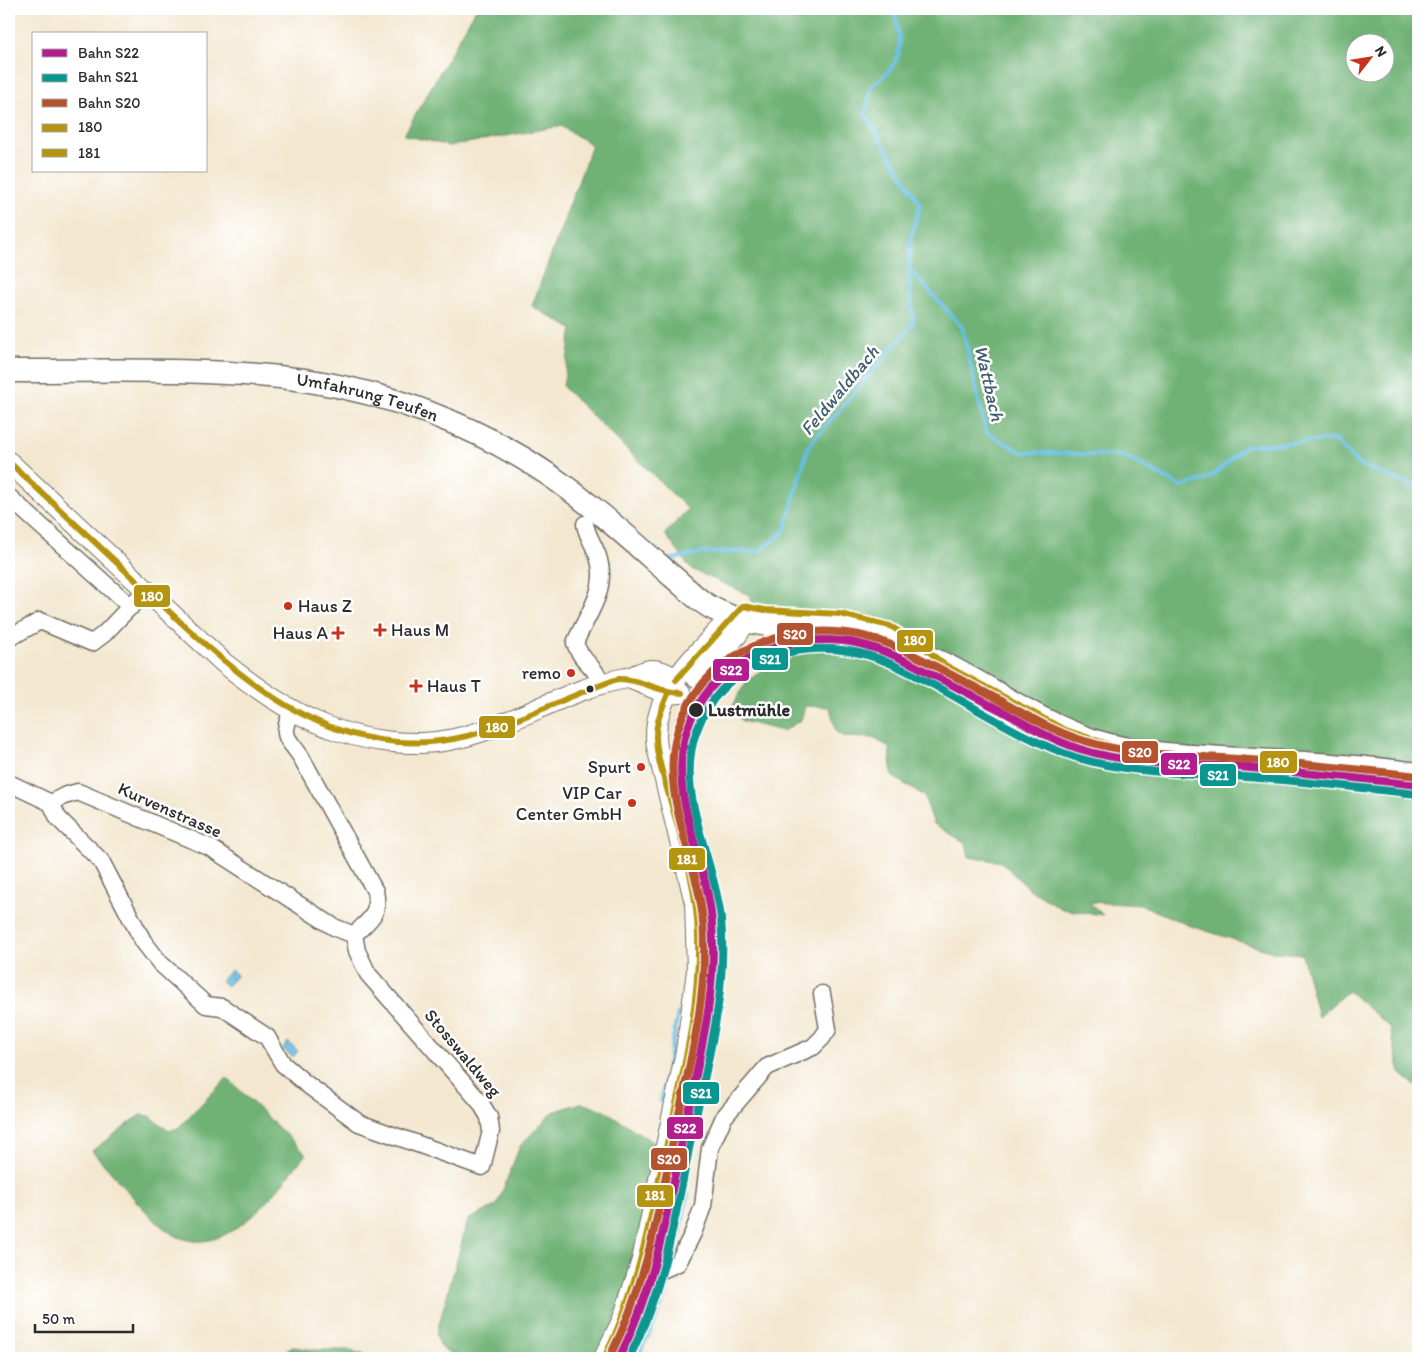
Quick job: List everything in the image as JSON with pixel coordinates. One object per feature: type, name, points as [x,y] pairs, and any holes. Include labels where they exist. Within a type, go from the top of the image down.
[{"type":"main road","name":"Umfahrung Teufen","points":[[9,371],[220,373],[263,376],[337,386],[408,406],[491,440],[549,475],[597,512],[674,577],[740,615],[766,610],[840,614],[878,622],[917,642],[945,665],[1063,729],[1123,749],[1418,774]]},
{"type":"street","points":[[9,462],[224,663],[251,684],[292,711],[328,728],[350,735],[386,742],[423,743],[474,733],[602,684],[653,670],[667,673],[675,689]]},
{"type":"street","points":[[9,497],[130,607]]},
{"type":"street","points":[[585,524],[586,532],[599,560],[601,578],[597,600],[575,643],[584,659],[597,670],[602,684]]},
{"type":"street","points":[[9,638],[40,621],[92,643],[145,591]]},
{"type":"street","points":[[604,1358],[623,1319],[642,1260],[686,1050],[698,959],[695,903],[656,738],[660,712],[675,689],[740,615]]},
{"type":"street","points":[[292,711],[285,727],[286,737],[301,757],[375,891],[378,902],[376,914],[354,935]]},
{"type":"street","points":[[9,783],[51,804]]},
{"type":"street","name":"Kurvenstrasse","points":[[51,804],[64,796],[78,792],[209,847],[334,927],[354,935]]},
{"type":"street","name":"Stosswaldweg","points":[[51,804],[58,818],[102,861],[143,941],[160,963],[206,1004],[222,1007],[267,1038],[284,1064],[305,1083],[358,1123],[482,1167],[490,1131],[489,1117],[480,1102],[368,974],[357,951],[354,935]]},
{"type":"street","points":[[642,1260],[662,1270],[678,1263],[693,1233],[703,1206],[710,1148],[724,1117],[767,1067],[813,1047],[822,1038],[828,1029],[822,994]]},
{"type":"green space","points":[[476,9],[1418,9],[1418,1088],[1400,1073],[1390,1027],[1348,991],[1318,1017],[1302,954],[1273,952],[1188,925],[1142,905],[1089,902],[1103,915],[1062,909],[1029,889],[1001,862],[969,857],[966,843],[934,824],[924,796],[892,776],[889,747],[873,738],[845,737],[836,732],[830,707],[805,706],[801,720],[783,731],[742,721],[732,707],[746,682],[763,670],[782,670],[749,595],[691,569],[665,534],[688,509],[563,387],[572,329],[532,306],[592,145],[561,126],[450,146],[404,135]]},
{"type":"green space","points":[[227,1078],[306,1154],[261,1208],[242,1224],[223,1236],[202,1241],[181,1238],[150,1216],[92,1151],[140,1115],[150,1116],[169,1131],[178,1128]]},
{"type":"green space","points":[[581,1103],[604,1110],[665,1150],[604,1358],[471,1357],[453,1354],[443,1349],[436,1335],[468,1220],[497,1205],[520,1146],[553,1112]]},
{"type":"green space","points":[[293,1347],[315,1350],[348,1350],[379,1358],[273,1358]]},
{"type":"water","points":[[231,970],[237,975],[227,986],[221,981]]},
{"type":"water","points":[[288,1042],[298,1051],[293,1057],[283,1049]]},
{"type":"waterway","name":"Wattbach","points":[[894,9],[899,52],[891,68],[872,85],[865,114],[920,204],[911,238],[909,269],[962,327],[986,432],[1021,452],[1124,456],[1182,487],[1211,477],[1245,446],[1335,440],[1358,464],[1418,488]]},
{"type":"waterway","name":"Feldwaldbach","points":[[669,560],[700,553],[760,551],[785,530],[808,447],[913,324],[909,269]]},
{"type":"waterway","name":"Feldwaldbach","points":[[661,1101],[678,1013]]},
{"type":"waterway","name":"Feldwaldbach","points":[[680,1235],[688,1194]]},
{"type":"waterway","name":"Feldwaldbach","points":[[637,1358],[654,1324],[668,1286]]},
{"type":"rail line","name":"S20","points":[[611,1354],[634,1300],[651,1245],[692,1053],[701,1001],[704,948],[703,922],[700,898],[676,802],[673,754],[678,729],[689,704],[704,682],[723,665],[744,651],[769,640],[794,634],[847,633],[882,641],[903,650],[1035,720],[1075,738],[1104,746],[1160,754],[1282,762],[1418,776]]},
{"type":"rail line","name":"S22","points":[[619,1358],[642,1304],[658,1249],[700,1057],[712,976],[712,922],[709,898],[684,802],[681,778],[682,754],[687,730],[697,707],[712,687],[729,671],[749,658],[771,649],[819,640],[844,641],[878,649],[900,658],[1050,737],[1080,749],[1099,754],[1158,763],[1238,767],[1418,785]]},
{"type":"rail line","name":"S21","points":[[629,1358],[651,1305],[668,1251],[719,1002],[722,947],[721,919],[717,896],[692,801],[691,753],[697,730],[708,708],[722,690],[739,675],[779,655],[802,650],[849,651],[880,659],[928,682],[1039,742],[1075,757],[1094,762],[1153,771],[1347,786],[1417,794]]},
{"type":"transit line","name":"180","points":[[9,462],[176,618],[242,675],[277,700],[314,720],[353,734],[395,742],[440,741],[462,737],[507,723],[618,679],[626,679],[665,691],[682,693]]},
{"type":"transit line","name":"180","points":[[743,606],[765,610],[840,614],[890,626],[917,642],[945,665],[1063,729],[1123,749],[1418,774]]},
{"type":"transit line","name":"180","points":[[676,680],[743,606]]},
{"type":"transit line","name":"181","points":[[604,1358],[625,1308],[641,1257],[683,1072],[696,991],[698,936],[695,902],[685,853],[656,745],[658,720],[668,694]]},
{"type":"place","name":"Haus Z","points":[[288,606]]},
{"type":"place","name":"Haus M","points":[[380,630]]},
{"type":"place","name":"Haus A","points":[[338,633]]},
{"type":"place","name":"remo","points":[[571,673]]},
{"type":"place","name":"Haus T","points":[[416,686]]},
{"type":"place","name":"Lustmühle","points":[[696,710]]},
{"type":"place","name":"Spurt","points":[[641,767]]},
{"type":"place","name":"VIP Car Center GmbH","points":[[632,803]]}]
